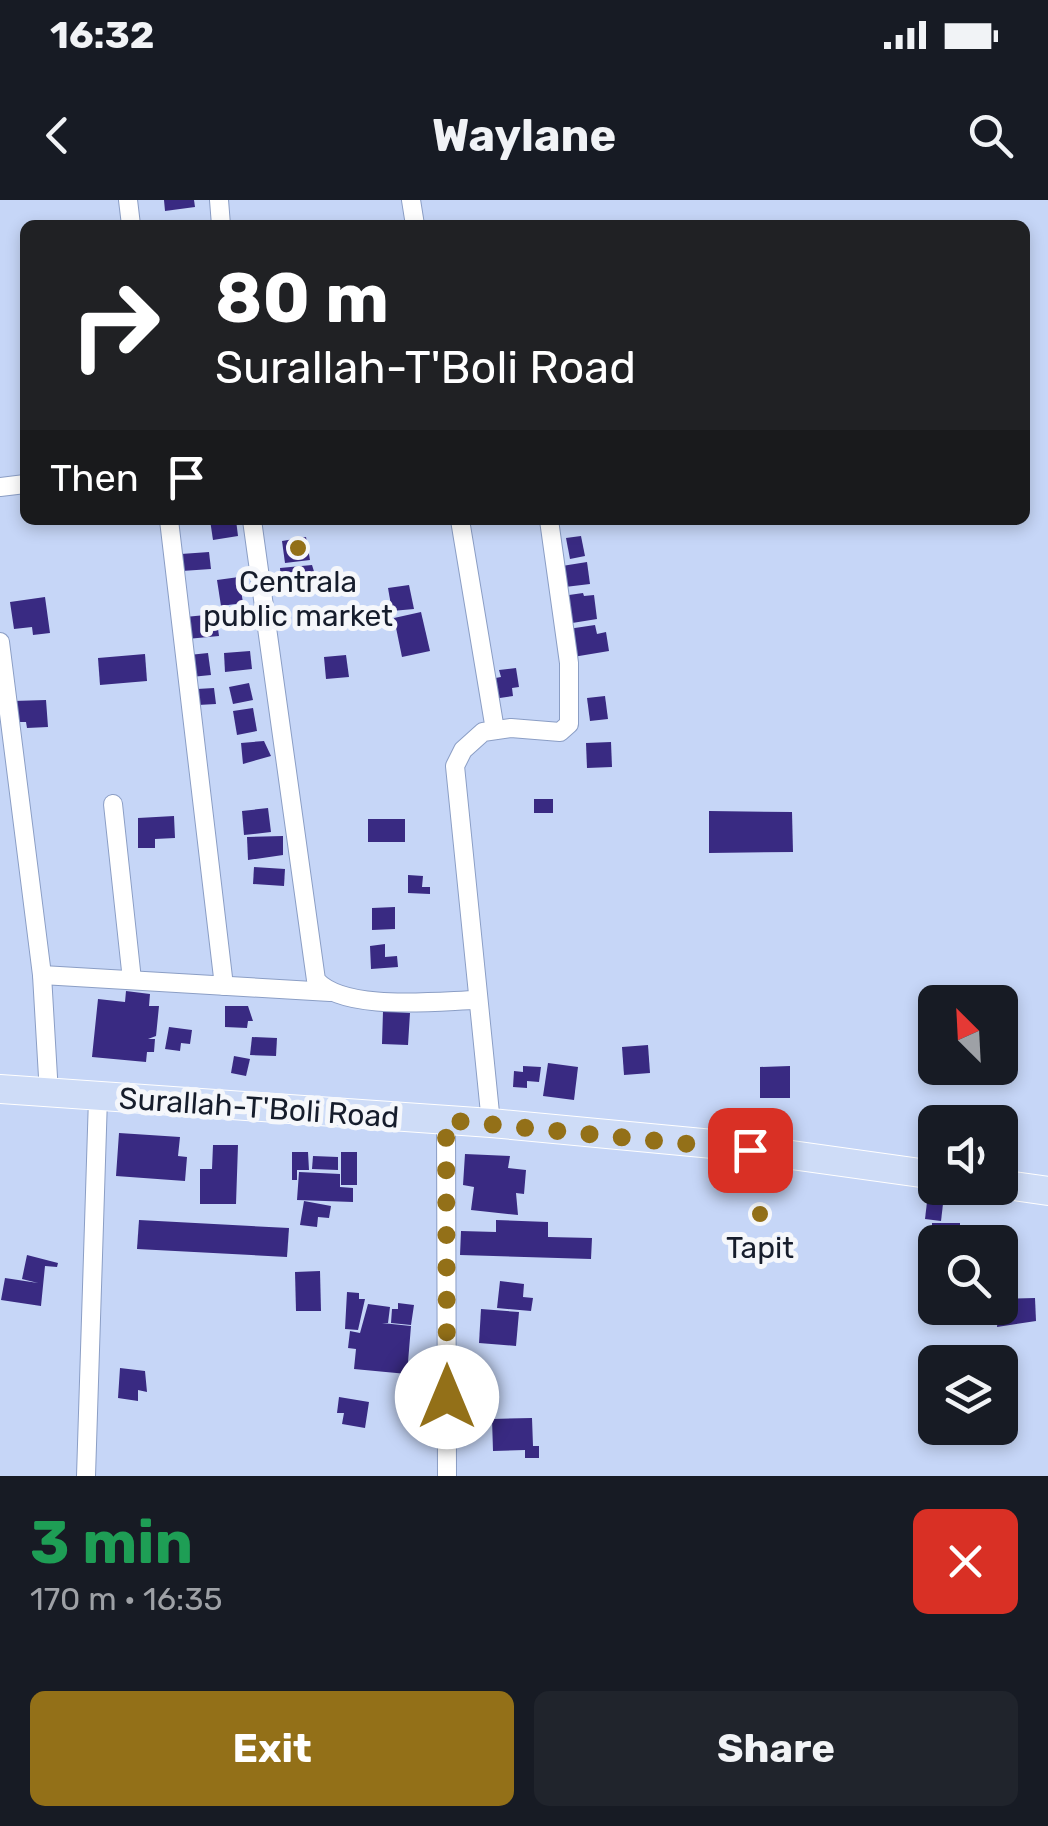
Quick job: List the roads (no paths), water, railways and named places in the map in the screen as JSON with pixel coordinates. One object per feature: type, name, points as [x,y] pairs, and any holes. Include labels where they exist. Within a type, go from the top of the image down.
[{"type":"main road","name":"Surallah-T'Boli Road","points":[[0,1089],[491,1122],[713,1144],[918,1173]]},
{"type":"main road","points":[[1018,1187],[1048,1191]]},
{"type":"street","points":[[170,525],[224,986]]},
{"type":"street","points":[[253,525],[312,971],[330,992]]},
{"type":"street","points":[[461,525],[496,730]]},
{"type":"street","points":[[491,1122],[477,1000],[466,843],[454,772],[470,741],[496,730],[560,732],[569,724],[569,662],[550,525]]},
{"type":"street","points":[[0,642],[42,974],[49,1094]]},
{"type":"street","points":[[114,804],[132,980]]},
{"type":"street","points":[[42,974],[330,992],[379,1001],[477,1000]]},
{"type":"street","points":[[86,1476],[98,1098]]},
{"type":"street","points":[[446,1120],[447,1476]]},
{"type":"place","name":"Centrala public market","points":[[298,548]]},
{"type":"place","name":"Tapit","points":[[760,1214]]}]
